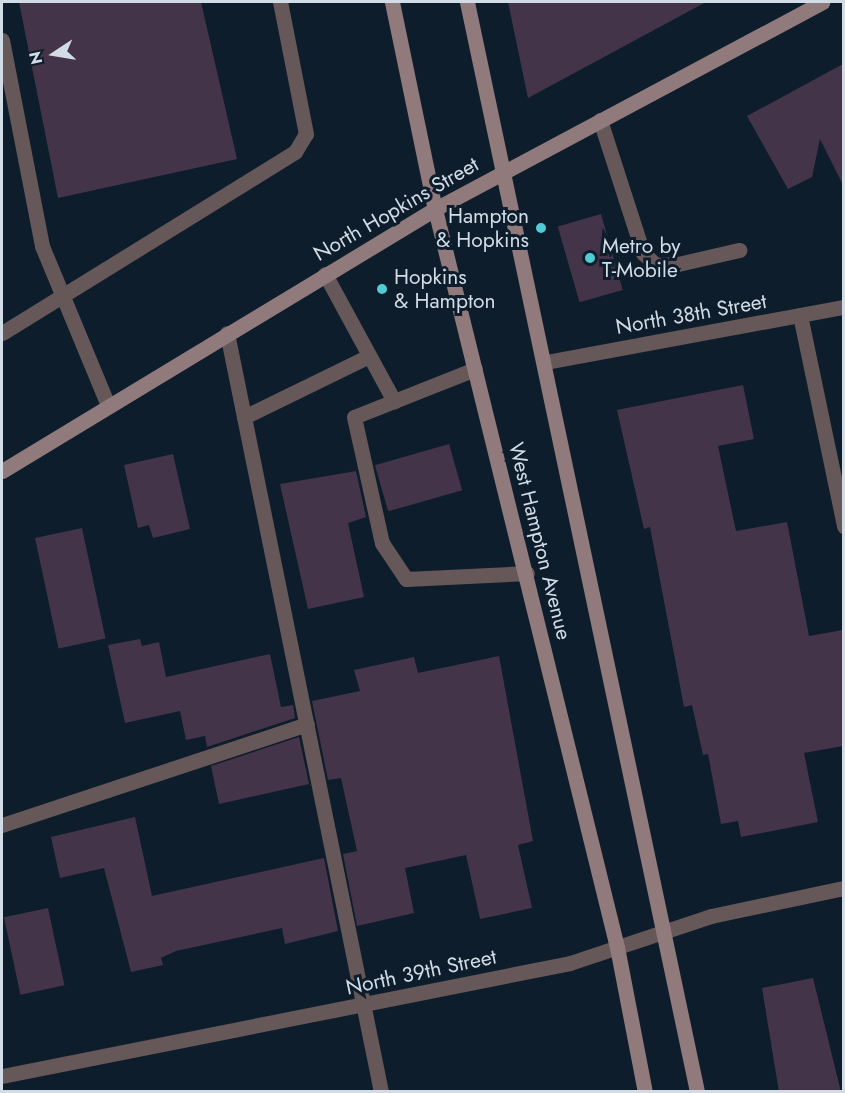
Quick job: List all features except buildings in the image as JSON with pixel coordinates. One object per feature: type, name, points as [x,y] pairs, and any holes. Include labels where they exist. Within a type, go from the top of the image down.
[{"type":"main road","name":"West Hampton Avenue","points":[[392,2],[435,209],[527,573],[617,947],[645,1092]]},
{"type":"main road","name":"West Hampton Avenue","points":[[467,2],[546,362],[697,1092]]},
{"type":"main road","name":"North Hopkins Street","points":[[2,471],[435,209],[822,2]]},
{"type":"street","points":[[2,333],[295,152],[306,134],[280,2]]},
{"type":"street","points":[[2,40],[42,246],[61,297],[108,405]]},
{"type":"street","points":[[600,120],[643,253],[656,265],[678,264],[738,250]]},
{"type":"street","points":[[325,274],[394,401]]},
{"type":"street","name":"North 38th Street","points":[[546,362],[843,307]]},
{"type":"street","points":[[800,315],[843,526]]},
{"type":"street","points":[[227,333],[381,1092]]},
{"type":"street","points":[[244,417],[369,356]]},
{"type":"street","points":[[475,369],[354,417],[382,543],[406,579],[527,573]]},
{"type":"street","points":[[2,825],[307,724]]},
{"type":"street","name":"North 39th Street","points":[[2,1076],[365,1006],[570,963],[665,931],[843,888]]},
{"type":"place","name":"Hampton & Hopkins","points":[[541,228]]},
{"type":"place","name":"Metro by T-Mobile","points":[[590,258]]},
{"type":"place","name":"Hopkins & Hampton","points":[[382,289]]}]
